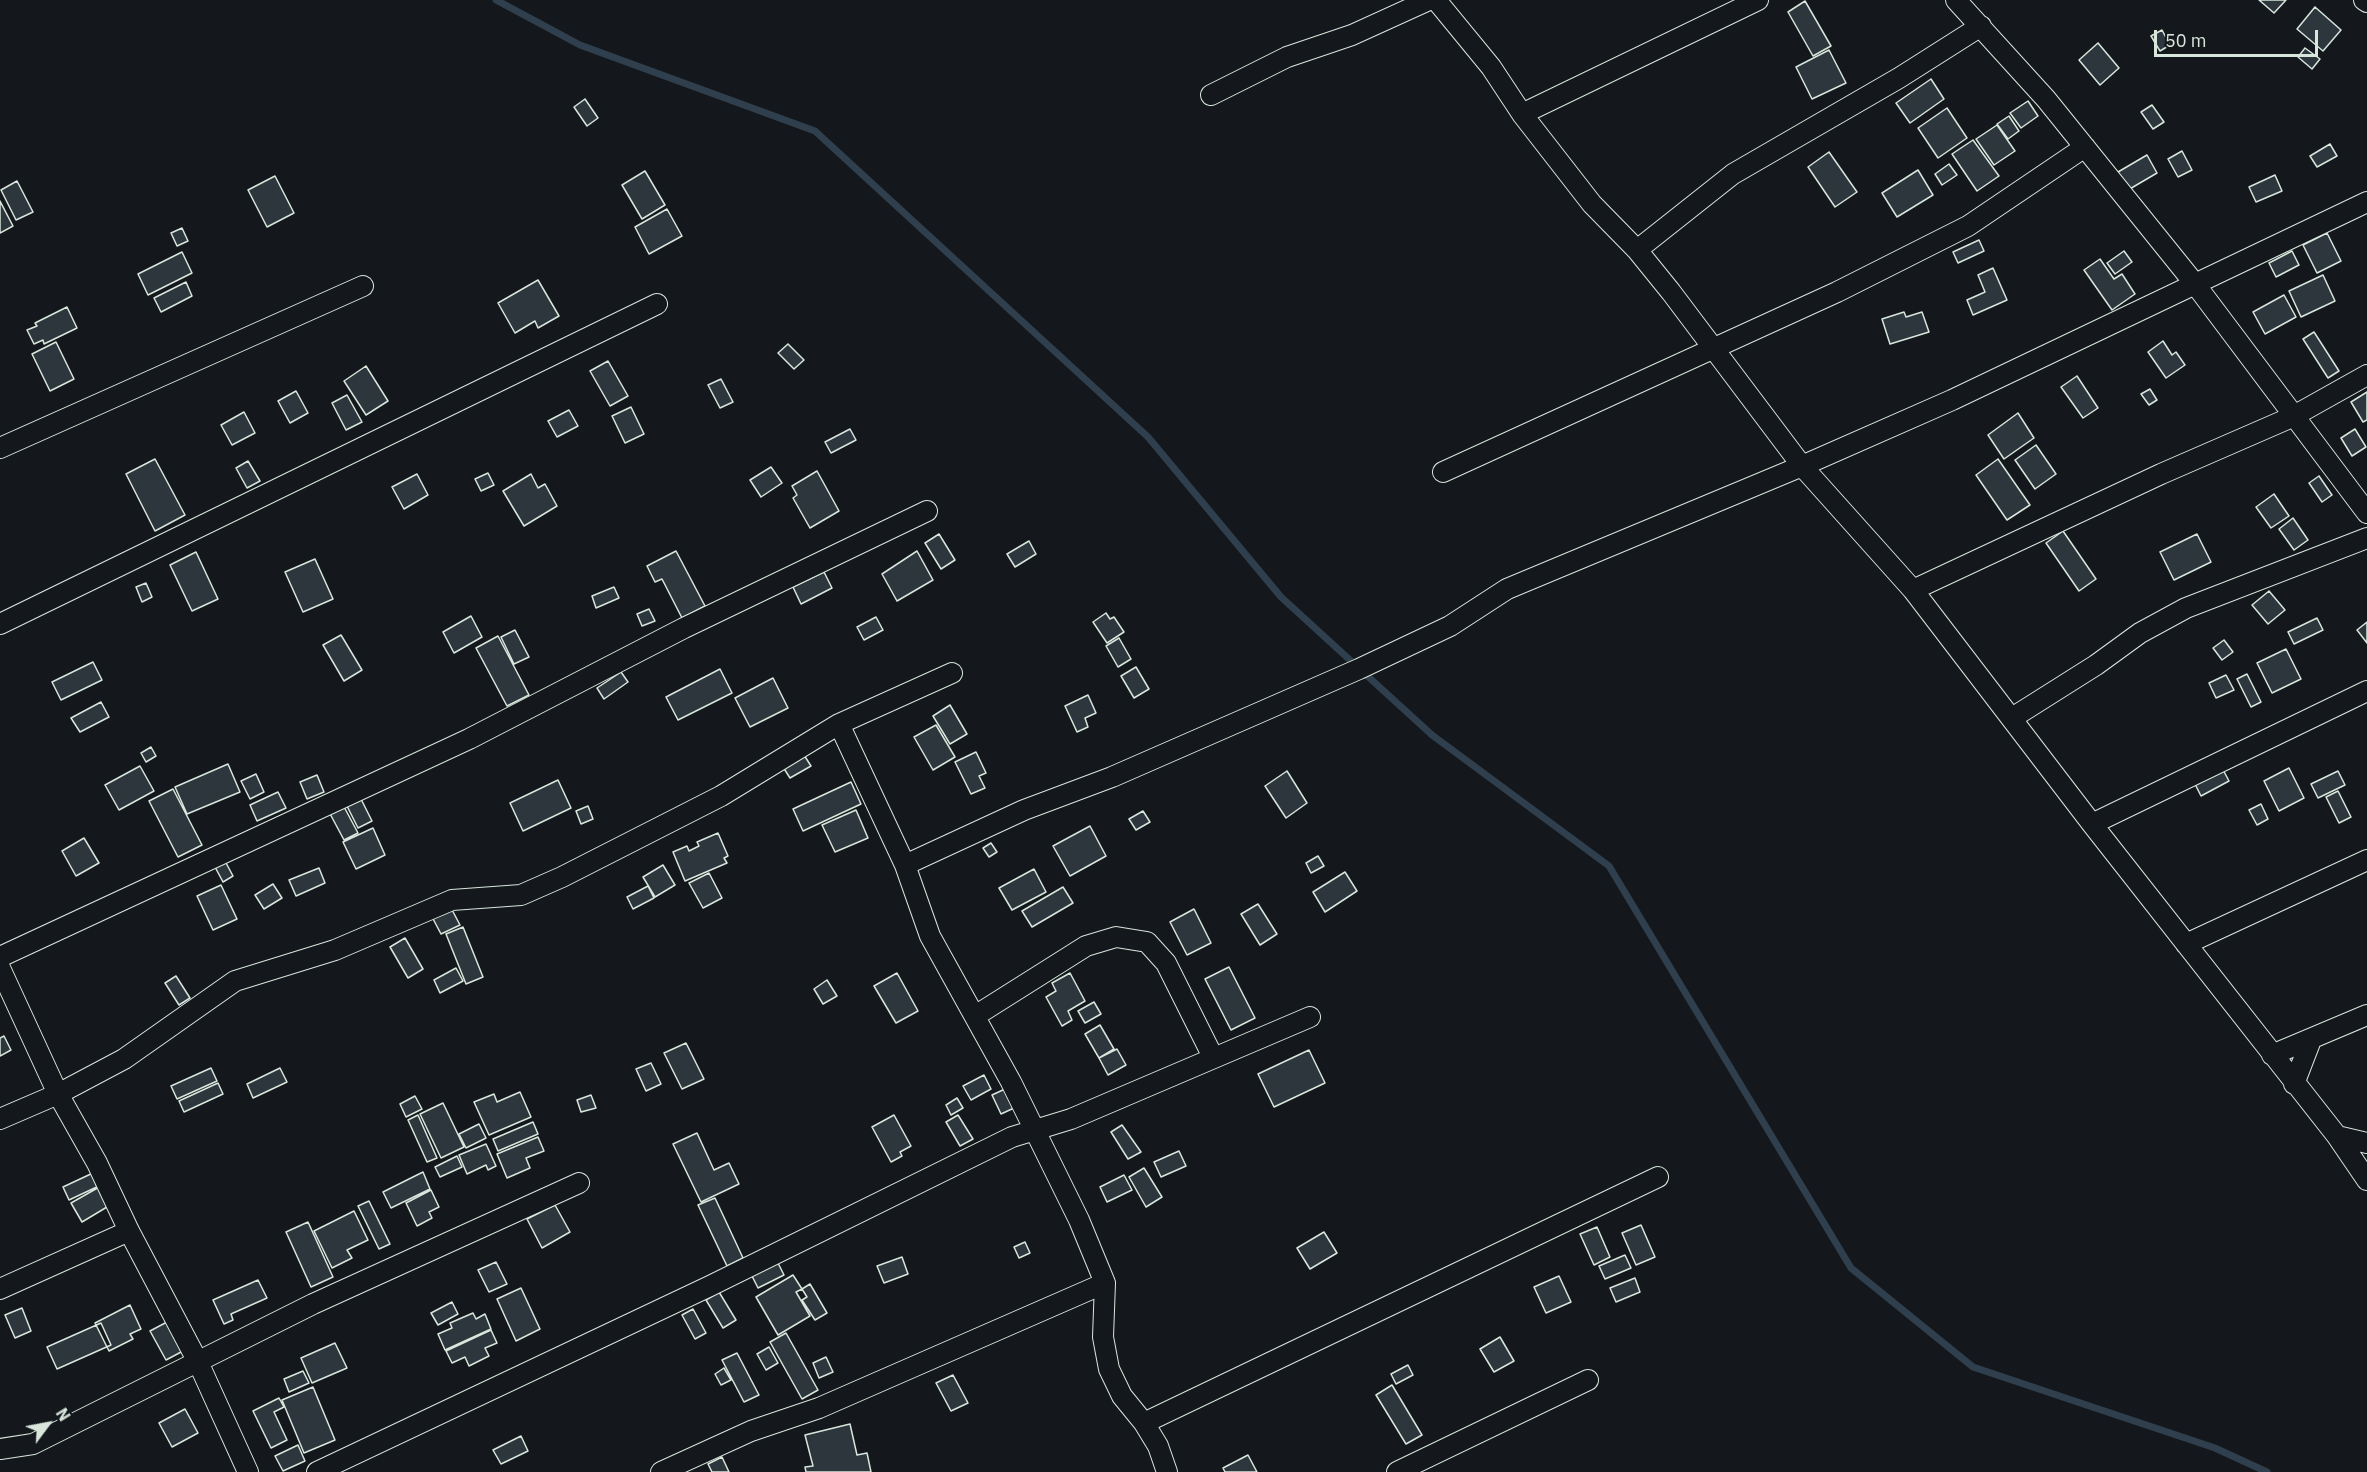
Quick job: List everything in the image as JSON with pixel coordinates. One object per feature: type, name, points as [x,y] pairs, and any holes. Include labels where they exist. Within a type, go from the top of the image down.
[{"type":"street","points":[[1211,95],[1287,57],[1352,35],[1429,0]]},
{"type":"street","points":[[1436,0],[1491,67],[1522,114],[1592,204],[1637,250],[1802,466],[1913,590],[2272,1056],[2337,1136],[2367,1180]]},
{"type":"street","points":[[1522,114],[1758,0]]},
{"type":"street","points":[[1956,0],[2085,147],[2195,284],[2292,417],[2367,513]]},
{"type":"street","points":[[1637,250],[1733,174],[1899,78],[1981,26]]},
{"type":"street","points":[[1443,472],[1590,407],[1712,347],[1837,292],[1968,226],[2085,147]]},
{"type":"street","points":[[905,865],[1024,810],[1112,777],[1359,669],[1450,626],[1507,589],[1802,466],[2074,344],[2367,202]]},
{"type":"street","points":[[0,448],[363,286]]},
{"type":"street","points":[[0,624],[657,304]]},
{"type":"street","points":[[1913,590],[2151,479],[2292,417],[2367,375]]},
{"type":"street","points":[[0,957],[469,739],[684,628],[927,511]]},
{"type":"street","points":[[2012,718],[2096,665],[2140,633],[2186,608],[2367,538]]},
{"type":"street","points":[[0,1119],[58,1094],[124,1059],[235,981],[335,950],[452,900],[521,895],[562,878],[722,796],[839,724],[952,673]]},
{"type":"street","points":[[2092,824],[2367,691]]},
{"type":"street","points":[[839,724],[905,865],[930,936],[975,1016],[1079,1220],[1105,1283],[1103,1336],[1109,1369],[1122,1396],[1144,1423],[1158,1446],[1167,1472]]},
{"type":"street","points":[[2186,944],[2367,860]]},
{"type":"street","points":[[975,1016],[1086,946],[1116,937],[1147,942],[1167,963],[1213,1057]]},
{"type":"street","points":[[0,968],[58,1094],[97,1163],[129,1231],[198,1362],[249,1472]]},
{"type":"street","points":[[2272,1056],[2367,1015]]},
{"type":"street","points":[[317,1472],[710,1286],[1012,1137],[1071,1119],[1310,1017]]},
{"type":"street","points":[[2294,1084],[2311,1040]]},
{"type":"street","points":[[2337,1136],[2367,1143]]},
{"type":"street","points":[[1144,1423],[1658,1176]]},
{"type":"street","points":[[0,1449],[33,1444],[433,1247],[579,1183]]},
{"type":"street","points":[[0,1289],[129,1231]]},
{"type":"street","points":[[661,1472],[751,1431],[819,1408],[1105,1283]]},
{"type":"street","points":[[1397,1472],[1588,1380]]},
{"type":"building","points":[[2259,0],[2286,0],[2274,13]]},
{"type":"building","points":[[1805,1],[1831,46],[1813,56],[1788,12]]},
{"type":"building","points":[[2315,7],[2341,30],[2323,51],[2297,29]]},
{"type":"building","points":[[2162,30],[2170,45],[2160,51],[2151,36]]},
{"type":"building","points":[[2098,43],[2119,68],[2100,85],[2079,60]]},
{"type":"building","points":[[2305,48],[2320,59],[2312,69],[2298,57]]},
{"type":"building","points":[[1829,50],[1846,83],[1812,99],[1796,67]]},
{"type":"building","points":[[1931,79],[1944,99],[1910,123],[1896,103]]},
{"type":"building","points":[[585,99],[598,118],[587,126],[574,107]]},
{"type":"building","points":[[2028,101],[2038,116],[2021,128],[2010,113]]},
{"type":"building","points":[[2152,105],[2164,122],[2153,129],[2141,112]]},
{"type":"building","points":[[1947,108],[1967,138],[1938,158],[1918,128]]},
{"type":"building","points":[[2009,116],[2019,131],[2008,139],[1997,124]]},
{"type":"building","points":[[1997,125],[2015,151],[1994,165],[1976,139]]},
{"type":"building","points":[[1973,140],[1999,176],[1977,191],[1952,154]]},
{"type":"building","points":[[2330,144],[2337,156],[2317,167],[2310,156]]},
{"type":"building","points":[[2182,151],[2192,170],[2178,177],[2168,159]]},
{"type":"building","points":[[1829,152],[1857,192],[1835,207],[1808,167]]},
{"type":"building","points":[[2147,155],[2157,173],[2128,190],[2118,172]]},
{"type":"building","points":[[1949,164],[1957,175],[1942,185],[1935,174]]},
{"type":"building","points":[[1918,170],[1933,195],[1897,217],[1882,193]]},
{"type":"building","points":[[645,171],[665,205],[642,219],[622,185]]},
{"type":"building","points":[[2275,175],[2282,191],[2256,202],[2249,187]]},
{"type":"building","points":[[275,176],[294,213],[267,227],[248,190]]},
{"type":"building","points":[[17,181],[33,212],[16,220],[1,190]]},
{"type":"building","points":[[0,201],[13,226],[0,233]]},
{"type":"building","points":[[667,209],[682,236],[649,254],[635,227]]},
{"type":"building","points":[[182,228],[188,241],[177,246],[171,233]]},
{"type":"building","points":[[2327,233],[2341,261],[2317,273],[2303,245]]},
{"type":"building","points":[[1979,240],[1984,251],[1958,263],[1953,252]]},
{"type":"building","points":[[2124,251],[2132,262],[2115,274],[2107,263]]},
{"type":"building","points":[[2292,251],[2299,265],[2276,277],[2269,263]]},
{"type":"building","points":[[182,252],[192,273],[148,295],[138,274]]},
{"type":"building","points":[[2100,259],[2114,279],[2122,274],[2135,294],[2112,310],[2084,270]]},
{"type":"building","points":[[1993,268],[2007,300],[1973,315],[1967,300],[1985,292],[1978,275]]},
{"type":"building","points":[[2323,275],[2335,301],[2301,317],[2289,291]]},
{"type":"building","points":[[538,280],[559,316],[538,328],[535,321],[515,333],[498,303]]},
{"type":"building","points":[[186,282],[192,296],[161,312],[154,298]]},
{"type":"building","points":[[2284,295],[2296,317],[2265,334],[2253,312]]},
{"type":"building","points":[[67,307],[77,328],[44,344],[43,340],[34,344],[27,330],[37,326],[35,323]]},
{"type":"building","points":[[1904,312],[1906,317],[1922,312],[1929,332],[1890,344],[1882,319]]},
{"type":"building","points":[[2314,332],[2339,371],[2328,378],[2303,339]]},
{"type":"building","points":[[2163,341],[2172,355],[2176,352],[2185,365],[2166,378],[2148,352]]},
{"type":"building","points":[[56,342],[74,379],[50,391],[32,354]]},
{"type":"building","points":[[788,344],[804,360],[794,369],[778,353]]},
{"type":"building","points":[[608,361],[628,396],[610,406],[590,371]]},
{"type":"building","points":[[366,366],[388,401],[366,415],[344,381]]},
{"type":"building","points":[[2077,376],[2098,408],[2083,418],[2061,387]]},
{"type":"building","points":[[721,379],[733,402],[720,408],[708,385]]},
{"type":"building","points":[[2150,389],[2157,400],[2149,405],[2141,394]]},
{"type":"building","points":[[296,391],[308,413],[290,423],[278,401]]},
{"type":"building","points":[[2367,392],[2367,420],[2363,422],[2351,402]]},
{"type":"building","points":[[347,395],[362,422],[346,430],[332,403]]},
{"type":"building","points":[[631,407],[644,434],[625,443],[612,416]]},
{"type":"building","points":[[569,410],[578,426],[557,437],[548,421]]},
{"type":"building","points":[[244,412],[255,433],[232,445],[221,425]]},
{"type":"building","points":[[2018,413],[2034,438],[2004,459],[1988,435]]},
{"type":"building","points":[[850,429],[856,440],[831,453],[825,442]]},
{"type":"building","points":[[2355,429],[2366,447],[2352,456],[2341,438]]},
{"type":"building","points":[[2036,445],[2056,474],[2035,489],[2015,460]]},
{"type":"building","points":[[155,459],[185,515],[155,531],[126,474]]},
{"type":"building","points":[[1998,459],[2030,505],[2007,520],[1976,475]]},
{"type":"building","points":[[248,461],[260,481],[247,488],[236,468]]},
{"type":"building","points":[[771,467],[782,483],[761,497],[750,480]]},
{"type":"building","points":[[817,471],[839,511],[810,528],[793,498],[797,495],[792,486]]},
{"type":"building","points":[[488,473],[494,485],[481,491],[475,479]]},
{"type":"building","points":[[417,474],[428,495],[404,509],[392,487]]},
{"type":"building","points":[[531,474],[538,488],[545,484],[557,506],[524,526],[503,491]]},
{"type":"building","points":[[2319,476],[2332,495],[2322,502],[2309,483]]},
{"type":"building","points":[[2274,494],[2289,516],[2271,528],[2256,507]]},
{"type":"building","points":[[2293,518],[2308,540],[2294,550],[2279,529]]},
{"type":"building","points":[[2063,531],[2096,579],[2079,591],[2046,543]]},
{"type":"building","points":[[939,534],[955,560],[941,569],[925,543]]},
{"type":"building","points":[[2197,534],[2211,562],[2174,580],[2160,552]]},
{"type":"building","points":[[1029,541],[1036,554],[1015,567],[1007,554]]},
{"type":"building","points":[[676,551],[705,606],[682,618],[662,579],[655,582],[647,566]]},
{"type":"building","points":[[917,551],[933,580],[897,601],[882,574]]},
{"type":"building","points":[[196,552],[218,599],[192,611],[170,565]]},
{"type":"building","points":[[315,559],[333,599],[303,612],[285,572]]},
{"type":"building","points":[[824,572],[832,588],[801,604],[793,587]]},
{"type":"building","points":[[146,583],[152,597],[142,602],[136,587]]},
{"type":"building","points":[[614,587],[619,598],[596,608],[592,596]]},
{"type":"building","points":[[2269,591],[2285,610],[2268,624],[2252,605]]},
{"type":"building","points":[[649,609],[655,621],[642,626],[637,614]]},
{"type":"building","points":[[1106,613],[1110,619],[1114,617],[1124,632],[1107,643],[1093,622]]},
{"type":"building","points":[[471,616],[482,637],[454,653],[443,632]]},
{"type":"building","points":[[876,617],[883,630],[864,640],[857,627]]},
{"type":"building","points":[[2317,618],[2323,630],[2294,644],[2288,632]]},
{"type":"building","points":[[2367,622],[2367,643],[2357,630]]},
{"type":"building","points":[[515,630],[529,657],[514,664],[501,637]]},
{"type":"building","points":[[341,635],[362,670],[344,681],[323,645]]},
{"type":"building","points":[[498,636],[529,695],[507,706],[476,648]]},
{"type":"building","points":[[1119,638],[1131,659],[1118,667],[1106,646]]},
{"type":"building","points":[[2224,640],[2233,652],[2222,660],[2213,648]]},
{"type":"building","points":[[2286,649],[2301,679],[2272,693],[2257,663]]},
{"type":"building","points":[[93,662],[102,680],[61,700],[52,682]]},
{"type":"building","points":[[1136,667],[1149,689],[1134,698],[1121,676]]},
{"type":"building","points":[[720,669],[732,693],[678,720],[666,697]]},
{"type":"building","points":[[621,672],[628,682],[604,699],[597,688]]},
{"type":"building","points":[[2247,674],[2261,702],[2251,707],[2237,679]]},
{"type":"building","points":[[2226,675],[2234,690],[2216,698],[2209,683]]},
{"type":"building","points":[[773,678],[788,708],[750,727],[735,698]]},
{"type":"building","points":[[1088,695],[1096,713],[1085,718],[1088,727],[1077,732],[1065,706]]},
{"type":"building","points":[[101,702],[109,717],[80,732],[71,718]]},
{"type":"building","points":[[950,705],[967,734],[950,744],[933,716]]},
{"type":"building","points":[[936,725],[955,757],[933,770],[914,737]]},
{"type":"building","points":[[151,747],[156,756],[146,762],[141,753]]},
{"type":"building","points":[[976,752],[986,773],[979,776],[985,788],[971,794],[955,762]]},
{"type":"building","points":[[804,755],[811,766],[790,778],[783,767]]},
{"type":"building","points":[[228,764],[240,792],[187,814],[175,787]]},
{"type":"building","points":[[140,766],[154,791],[119,810],[105,785]]},
{"type":"building","points":[[2221,766],[2229,781],[2201,796],[2193,780]]},
{"type":"building","points":[[2289,768],[2304,798],[2279,811],[2264,781]]},
{"type":"building","points":[[1287,771],[1307,803],[1286,818],[1265,786]]},
{"type":"building","points":[[2338,771],[2345,785],[2318,798],[2311,784]]},
{"type":"building","points":[[256,774],[264,792],[250,799],[241,781]]},
{"type":"building","points":[[317,775],[324,792],[307,799],[300,782]]},
{"type":"building","points":[[558,780],[571,808],[523,831],[510,803]]},
{"type":"building","points":[[851,782],[861,804],[803,831],[793,809]]},
{"type":"building","points":[[173,789],[202,845],[178,857],[149,801]]},
{"type":"building","points":[[2338,791],[2351,817],[2339,823],[2326,797]]},
{"type":"building","points":[[278,792],[286,808],[257,821],[250,805]]},
{"type":"building","points":[[359,795],[372,821],[358,828],[345,802]]},
{"type":"building","points":[[342,803],[358,833],[344,840],[328,810]]},
{"type":"building","points":[[2261,804],[2268,819],[2257,825],[2249,810]]},
{"type":"building","points":[[588,806],[593,819],[581,824],[576,811]]},
{"type":"building","points":[[856,810],[868,838],[835,852],[822,825]]},
{"type":"building","points":[[1143,811],[1150,822],[1136,830],[1129,819]]},
{"type":"building","points":[[1090,826],[1106,856],[1070,876],[1053,846]]},
{"type":"building","points":[[373,828],[385,855],[356,869],[343,842]]},
{"type":"building","points":[[718,833],[728,856],[724,858],[727,863],[685,881],[673,852],[687,846],[689,851],[699,846],[697,842]]},
{"type":"building","points":[[84,838],[99,863],[76,876],[62,851]]},
{"type":"building","points":[[991,843],[997,852],[989,857],[983,848]]},
{"type":"building","points":[[1318,856],[1324,866],[1311,873],[1306,863]]},
{"type":"building","points":[[225,861],[233,876],[223,882],[215,867]]},
{"type":"building","points":[[663,865],[675,885],[655,897],[643,877]]},
{"type":"building","points":[[319,868],[325,883],[296,896],[289,880]]},
{"type":"building","points":[[1034,869],[1046,892],[1012,910],[999,888]]},
{"type":"building","points":[[1345,872],[1357,891],[1325,912],[1313,892]]},
{"type":"building","points":[[709,873],[722,898],[703,908],[689,883]]},
{"type":"building","points":[[273,884],[282,898],[264,909],[255,895]]},
{"type":"building","points":[[221,885],[237,919],[213,930],[197,896]]},
{"type":"building","points":[[648,886],[654,898],[633,909],[627,897]]},
{"type":"building","points":[[1063,887],[1073,903],[1032,927],[1022,911]]},
{"type":"building","points":[[1258,904],[1277,934],[1260,945],[1241,914]]},
{"type":"building","points":[[450,906],[460,925],[441,934],[431,915]]},
{"type":"building","points":[[1194,909],[1211,943],[1187,955],[1170,922]]},
{"type":"building","points":[[463,927],[483,977],[466,984],[446,934]]},
{"type":"building","points":[[405,938],[423,969],[408,978],[390,947]]},
{"type":"building","points":[[1229,967],[1255,1018],[1231,1030],[1205,979]]},
{"type":"building","points":[[456,968],[463,981],[440,993],[434,980]]},
{"type":"building","points":[[897,973],[918,1011],[896,1023],[874,986]]},
{"type":"building","points":[[1070,973],[1085,1001],[1068,1011],[1072,1020],[1062,1026],[1046,997],[1056,991],[1052,983]]},
{"type":"building","points":[[176,976],[190,998],[179,1005],[165,983]]},
{"type":"building","points":[[827,980],[837,996],[823,1004],[814,989]]},
{"type":"building","points":[[1094,1002],[1101,1014],[1085,1023],[1078,1011]]},
{"type":"building","points":[[1100,1025],[1114,1049],[1099,1058],[1085,1034]]},
{"type":"building","points":[[4,1036],[11,1050],[0,1056],[0,1038]]},
{"type":"building","points":[[686,1043],[704,1079],[682,1089],[664,1053]]},
{"type":"building","points":[[1117,1049],[1126,1065],[1108,1075],[1099,1058]]},
{"type":"building","points":[[1309,1050],[1325,1083],[1274,1107],[1258,1074]]},
{"type":"building","points":[[651,1063],[661,1084],[646,1091],[636,1069]]},
{"type":"building","points":[[211,1068],[217,1081],[177,1099],[171,1086]]},
{"type":"building","points":[[280,1068],[287,1082],[253,1098],[247,1084]]},
{"type":"building","points":[[984,1075],[991,1089],[971,1100],[963,1086]]},
{"type":"building","points":[[218,1083],[223,1094],[184,1112],[179,1101]]},
{"type":"building","points":[[1005,1089],[1014,1108],[1001,1114],[992,1095]]},
{"type":"building","points":[[520,1092],[531,1117],[489,1135],[474,1102],[494,1094],[497,1102]]},
{"type":"building","points":[[591,1095],[596,1108],[581,1112],[577,1100]]},
{"type":"building","points":[[415,1096],[422,1109],[406,1117],[400,1104]]},
{"type":"building","points":[[957,1098],[963,1108],[951,1115],[946,1105]]},
{"type":"building","points":[[443,1103],[464,1147],[441,1158],[420,1114]]},
{"type":"building","points":[[418,1115],[437,1158],[427,1162],[408,1120]]},
{"type":"building","points":[[894,1115],[911,1146],[900,1152],[902,1156],[891,1162],[872,1127]]},
{"type":"building","points":[[958,1115],[973,1139],[960,1146],[946,1122]]},
{"type":"building","points":[[533,1122],[538,1134],[498,1151],[493,1139]]},
{"type":"building","points":[[479,1124],[486,1138],[466,1148],[459,1134]]},
{"type":"building","points":[[1122,1125],[1141,1152],[1128,1159],[1111,1132]]},
{"type":"building","points":[[697,1133],[714,1170],[729,1163],[739,1184],[701,1202],[673,1144]]},
{"type":"building","points":[[538,1137],[544,1151],[526,1158],[530,1168],[507,1178],[497,1154]]},
{"type":"building","points":[[486,1144],[496,1166],[488,1170],[486,1165],[467,1174],[459,1155]]},
{"type":"building","points":[[1179,1151],[1186,1166],[1161,1177],[1154,1162]]},
{"type":"building","points":[[457,1156],[462,1167],[440,1177],[435,1167]]},
{"type":"building","points":[[1144,1168],[1162,1197],[1146,1207],[1129,1177]]},
{"type":"building","points":[[95,1172],[101,1185],[69,1200],[63,1187]]},
{"type":"building","points":[[423,1172],[430,1189],[391,1208],[383,1192]]},
{"type":"building","points":[[1124,1175],[1132,1190],[1107,1202],[1100,1187]]},
{"type":"building","points":[[101,1186],[112,1204],[82,1222],[71,1203]]},
{"type":"building","points":[[431,1190],[439,1207],[429,1212],[432,1218],[417,1226],[406,1203]]},
{"type":"building","points":[[715,1198],[743,1258],[727,1266],[698,1205]]},
{"type":"building","points":[[369,1201],[390,1244],[379,1249],[358,1206]]},
{"type":"building","points":[[555,1205],[570,1232],[542,1248],[527,1219]]},
{"type":"building","points":[[354,1211],[368,1240],[347,1250],[352,1258],[332,1268],[314,1231]]},
{"type":"building","points":[[308,1222],[333,1277],[311,1287],[286,1232]]},
{"type":"building","points":[[1641,1225],[1655,1257],[1636,1265],[1622,1233]]},
{"type":"building","points":[[1597,1227],[1610,1257],[1594,1265],[1580,1234]]},
{"type":"building","points":[[1324,1232],[1337,1253],[1310,1269],[1297,1248]]},
{"type":"building","points":[[1025,1242],[1030,1253],[1019,1258],[1014,1247]]},
{"type":"building","points":[[1625,1255],[1631,1268],[1605,1279],[1599,1266]]},
{"type":"building","points":[[902,1257],[908,1274],[884,1283],[877,1266]]},
{"type":"building","points":[[777,1261],[784,1275],[758,1288],[751,1274]]},
{"type":"building","points":[[496,1262],[507,1284],[489,1292],[478,1270]]},
{"type":"building","points":[[793,1275],[802,1289],[796,1292],[810,1316],[778,1335],[756,1297]]},
{"type":"building","points":[[1559,1276],[1571,1302],[1546,1313],[1534,1287]]},
{"type":"building","points":[[1635,1278],[1640,1292],[1616,1302],[1610,1288]]},
{"type":"building","points":[[258,1280],[267,1298],[231,1314],[233,1320],[224,1324],[213,1300]]},
{"type":"building","points":[[810,1284],[827,1313],[815,1320],[802,1300],[807,1297],[802,1289]]},
{"type":"building","points":[[521,1288],[540,1329],[516,1341],[497,1299]]},
{"type":"building","points":[[719,1292],[736,1320],[723,1328],[706,1300]]},
{"type":"building","points":[[452,1302],[458,1314],[438,1325],[431,1313]]},
{"type":"building","points":[[130,1305],[141,1329],[130,1334],[133,1339],[109,1351],[95,1323]]},
{"type":"building","points":[[22,1308],[31,1331],[15,1338],[5,1315]]},
{"type":"building","points":[[693,1309],[706,1333],[695,1339],[682,1315]]},
{"type":"building","points":[[473,1313],[476,1319],[485,1314],[491,1329],[445,1350],[438,1334],[452,1328],[450,1323]]},
{"type":"building","points":[[167,1322],[183,1351],[166,1360],[150,1331]]},
{"type":"building","points":[[101,1323],[111,1345],[57,1369],[47,1347]]},
{"type":"building","points":[[491,1330],[497,1343],[485,1348],[489,1356],[469,1366],[465,1357],[452,1363],[446,1351]]},
{"type":"building","points":[[786,1333],[818,1390],[802,1399],[770,1342]]},
{"type":"building","points":[[1500,1337],[1514,1361],[1494,1372],[1480,1349]]},
{"type":"building","points":[[335,1343],[347,1368],[312,1383],[301,1358]]},
{"type":"building","points":[[769,1347],[778,1363],[766,1370],[757,1354]]},
{"type":"building","points":[[737,1353],[759,1395],[744,1402],[722,1360]]},
{"type":"building","points":[[826,1357],[833,1372],[819,1378],[813,1363]]},
{"type":"building","points":[[1408,1365],[1413,1375],[1396,1384],[1391,1374]]},
{"type":"building","points":[[724,1368],[731,1380],[721,1385],[715,1374]]},
{"type":"building","points":[[303,1371],[309,1383],[289,1392],[284,1379]]},
{"type":"building","points":[[953,1375],[968,1403],[951,1411],[936,1383]]},
{"type":"building","points":[[1392,1385],[1422,1435],[1406,1444],[1376,1395]]},
{"type":"building","points":[[313,1387],[335,1440],[304,1453],[282,1400]]},
{"type":"building","points":[[279,1398],[284,1407],[274,1412],[287,1440],[271,1448],[253,1411]]},
{"type":"building","points":[[185,1409],[198,1433],[172,1447],[159,1423]]},
{"type":"building","points":[[850,1424],[857,1455],[867,1453],[871,1472],[806,1472],[805,1467],[813,1466],[805,1435]]},
{"type":"building","points":[[521,1436],[528,1451],[501,1464],[493,1450]]},
{"type":"building","points":[[298,1445],[305,1461],[283,1471],[275,1456]]},
{"type":"building","points":[[1248,1455],[1257,1472],[1225,1472],[1223,1468]]},
{"type":"building","points":[[722,1457],[729,1472],[712,1472],[708,1464]]},
{"type":"waterway","points":[[496,0],[580,45],[815,131],[1148,437],[1281,597],[1432,735],[1609,866],[1851,1268],[1973,1367],[2215,1448],[2267,1472]]}]
